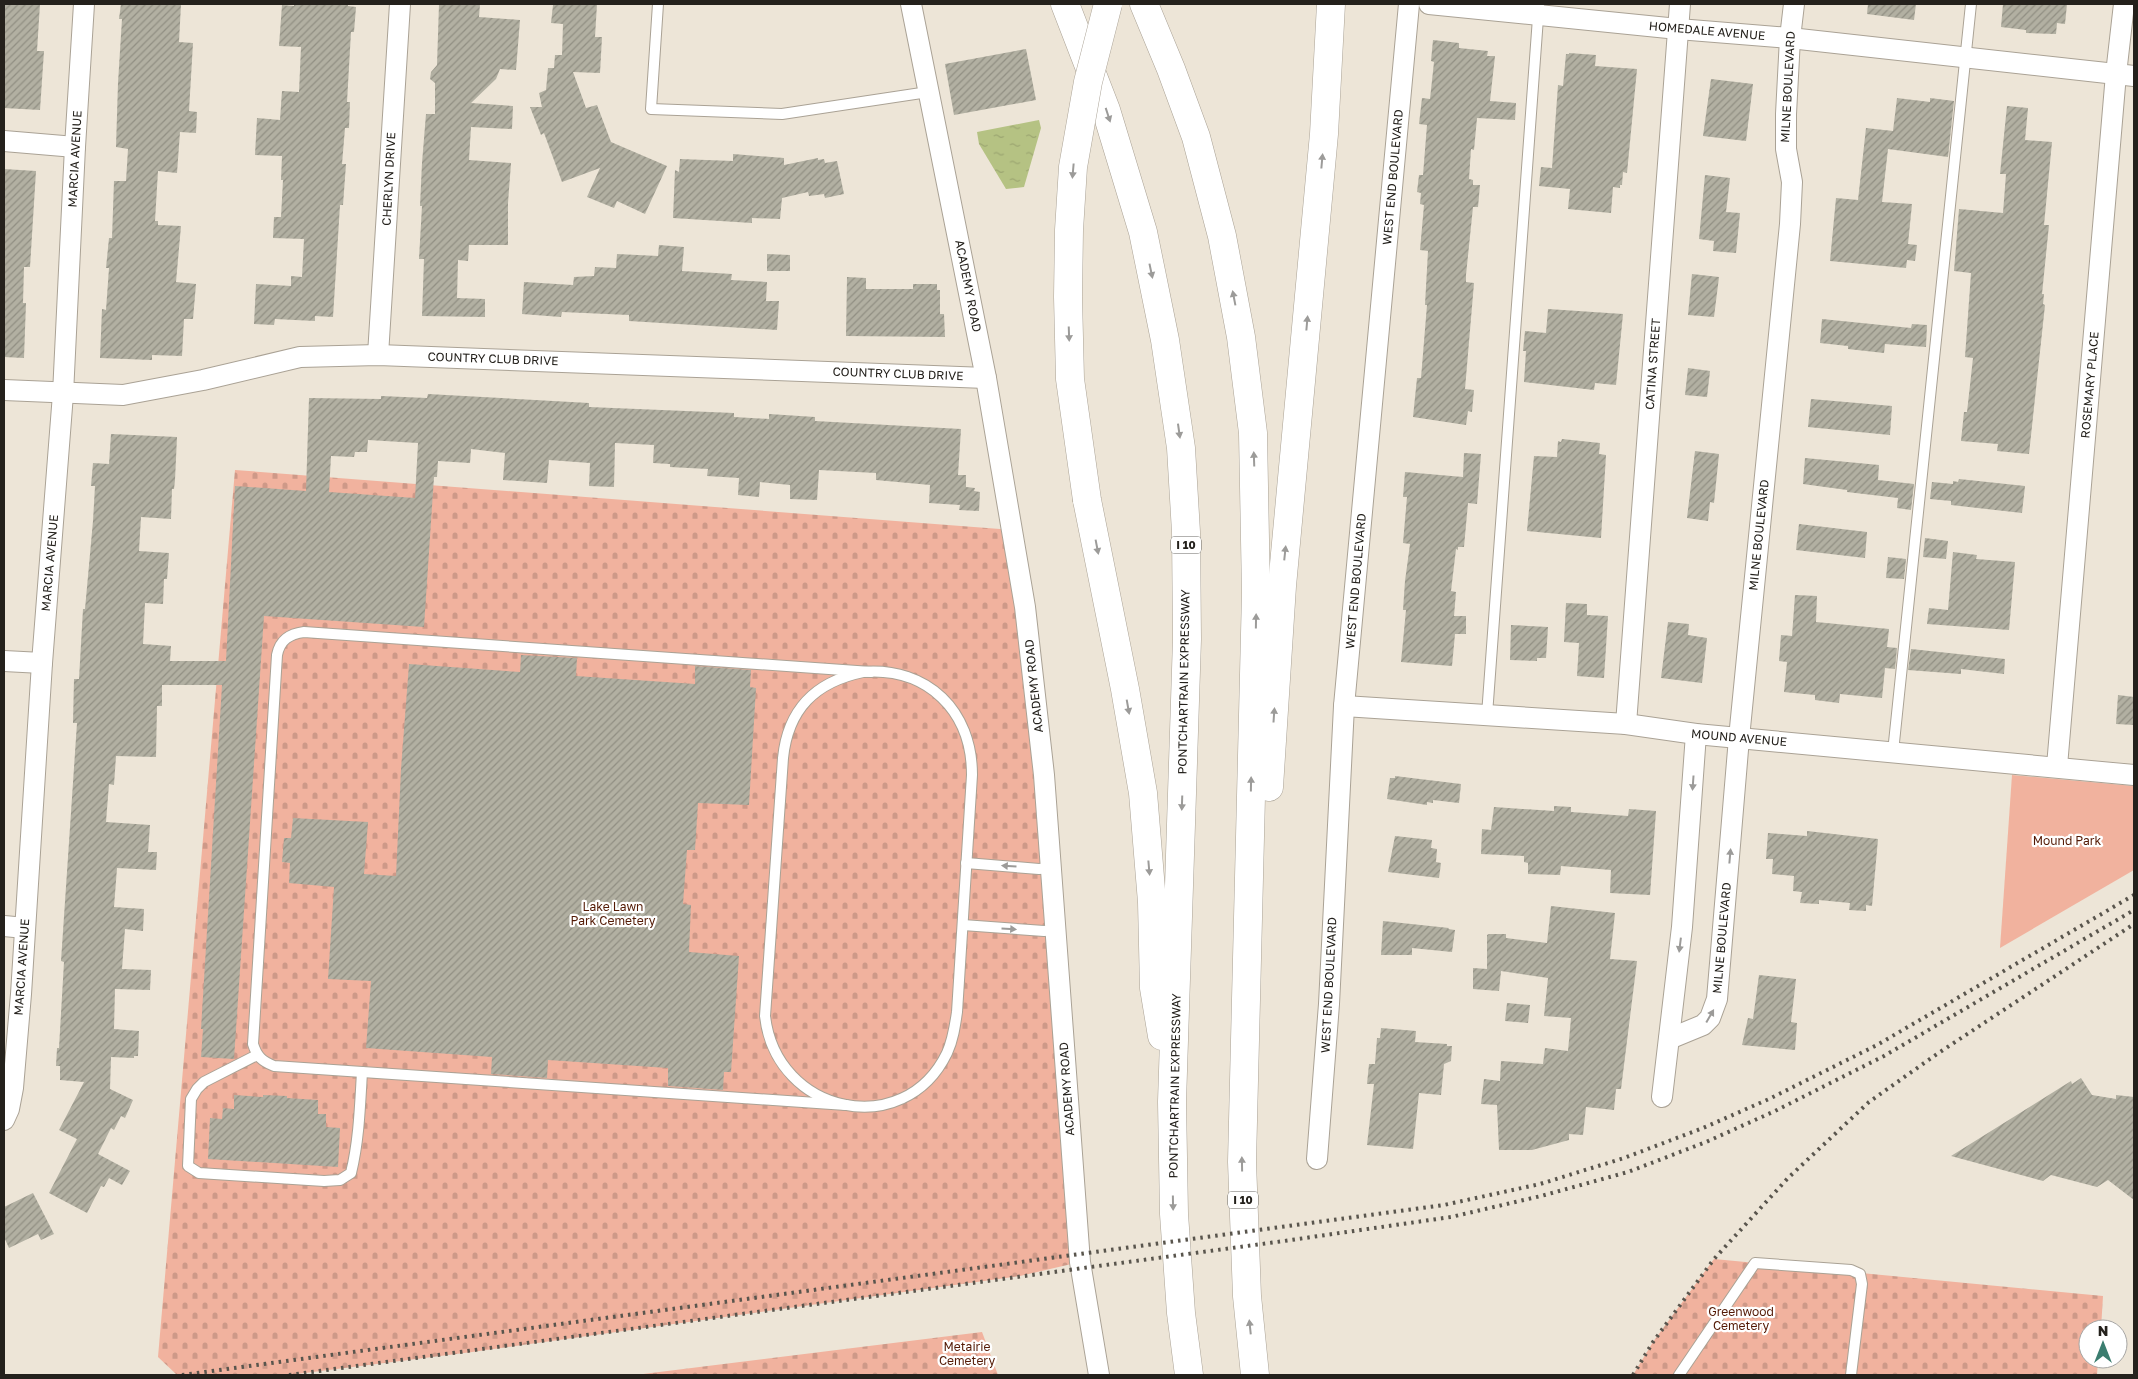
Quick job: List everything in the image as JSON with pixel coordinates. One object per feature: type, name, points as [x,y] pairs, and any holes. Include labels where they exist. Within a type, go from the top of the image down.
[{"type":"highway","name":"PONTCHARTRAIN EXPRESSWAY","points":[[1065,4],[1106,110],[1143,232],[1165,340],[1181,448],[1186,532],[1186,639],[1172,1102],[1174,1214],[1181,1313],[1189,1375]]},
{"type":"highway","points":[[1108,4],[1088,82],[1074,158],[1069,230],[1070,379],[1088,500],[1126,689],[1143,793],[1152,902],[1154,988],[1172,1102]]},
{"type":"highway","name":"I 10","points":[[1144,4],[1196,137],[1222,236],[1241,337],[1253,433],[1256,593],[1242,1172],[1247,1296],[1255,1375]]},
{"type":"highway","points":[[1245,1025],[1266,830],[1282,586],[1315,242],[1331,4]]},
{"type":"highway","points":[[1330,34],[1339,4]]},
{"type":"street","name":"MARCIA AVENUE","points":[[4,1120],[9,1110],[13,1088],[25,928],[42,663],[63,394],[84,4]]},
{"type":"street","name":"CHERLYN DRIVE","points":[[378,355],[400,4]]},
{"type":"street","name":"ACADEMY ROAD","points":[[911,4],[986,378],[1025,607],[1044,775],[1080,1262],[1099,1375]]},
{"type":"street","name":"WEST END BOULEVARD","points":[[1317,1159],[1329,1004],[1344,706],[1409,4]]},
{"type":"street","name":"HOMEDALE AVENUE","points":[[1429,4],[1539,9],[1678,29],[1790,38],[2125,75]]},
{"type":"street","name":"CATINA STREET","points":[[1626,724],[1680,4]]},
{"type":"street","name":"MILNE BOULEVARD","points":[[1669,1039],[1703,1025],[1710,1018],[1717,999],[1739,738],[1790,224],[1792,182],[1786,148],[1790,38],[1794,4]]},
{"type":"street","name":"ROSEMARY PLACE","points":[[2057,766],[2125,75],[2124,4]]},
{"type":"street","points":[[4,141],[75,147]]},
{"type":"street","name":"COUNTRY CLUB DRIVE","points":[[4,390],[63,394],[123,394],[203,380],[300,357],[378,355],[986,378]]},
{"type":"street","points":[[4,661],[42,663]]},
{"type":"street","name":"MOUND AVENUE","points":[[1344,706],[1626,724],[1696,734],[2057,766],[2134,775]]},
{"type":"street","points":[[1662,1096],[1682,927],[1696,734]]},
{"type":"street","points":[[4,926],[25,928]]},
{"type":"lane","points":[[658,4],[651,109],[782,114],[928,92]]},
{"type":"lane","points":[[1893,752],[1971,4]]},
{"type":"lane","points":[[1487,715],[1539,9]]},
{"type":"lane","points":[[304,632],[871,672],[896,674],[920,682],[940,696],[952,708],[961,722],[968,737],[972,761],[955,1030],[943,1060],[928,1079],[902,1098],[870,1106],[846,1105],[274,1066],[264,1062],[257,1055],[253,1044],[277,655],[279,645],[294,633],[304,632]]},
{"type":"lane","points":[[846,1105],[822,1098],[808,1091],[784,1069],[776,1055],[768,1032],[765,1016],[766,990],[783,758],[787,730],[805,702],[824,686],[847,676],[871,672]]},
{"type":"lane","points":[[966,863],[1039,869],[1051,868]]},
{"type":"lane","points":[[962,925],[1044,931],[1055,930]]},
{"type":"lane","points":[[257,1055],[204,1082],[191,1100],[188,1166],[200,1173],[324,1181],[340,1180],[351,1172],[354,1161],[360,1118],[362,1072]]},
{"type":"lane","points":[[1679,1375],[1756,1263],[1850,1270],[1860,1274],[1862,1284],[1851,1375]]},
{"type":"green space","name":"Lake Lawn Park Cemetery","points":[[235,470],[1013,530],[1080,1262],[1020,1276],[472,1352],[289,1375],[177,1375],[158,1357]]},
{"type":"green space","name":"Mound Park","points":[[2012,775],[2134,786],[2134,870],[2000,948]]},
{"type":"green space","name":"Greenwood Cemetery","points":[[1714,1259],[2103,1296],[2102,1319],[2078,1319],[2078,1369],[2097,1369],[2097,1375],[1633,1375],[1653,1342]]},
{"type":"green space","name":"Metairie Cemetery","points":[[982,1332],[998,1375],[635,1375]]},
{"type":"water","points":[[1039,120],[1041,128],[1024,187],[1006,189],[979,144],[977,132]]},
{"type":"building","points":[[4,4],[40,4],[37,51],[44,51],[40,110],[4,108]]},
{"type":"building","points":[[121,4],[181,4],[179,42],[193,43],[189,111],[197,112],[196,133],[180,132],[177,173],[158,171],[155,221],[158,221],[158,225],[181,226],[176,282],[196,284],[193,319],[184,319],[182,356],[152,355],[152,360],[100,358],[102,309],[106,310],[109,268],[106,268],[109,238],[112,238],[114,181],[126,181],[128,149],[116,147],[122,19],[119,19]]},
{"type":"building","points":[[294,4],[348,4],[348,6],[356,7],[354,32],[351,32],[347,102],[350,102],[349,128],[345,128],[342,164],[346,164],[343,205],[340,205],[333,317],[315,316],[315,321],[275,319],[274,325],[254,324],[256,284],[291,286],[291,276],[302,277],[304,239],[273,238],[274,217],[281,217],[282,156],[255,155],[257,118],[280,120],[282,91],[299,92],[301,47],[279,46],[282,5],[294,6]]},
{"type":"building","points":[[439,4],[480,4],[479,17],[520,20],[516,70],[500,69],[496,79],[471,103],[513,106],[512,129],[471,127],[469,160],[511,163],[508,203],[508,245],[469,245],[468,261],[458,260],[457,298],[485,299],[485,317],[422,316],[424,259],[419,259],[422,163],[426,114],[435,114],[435,83],[430,79],[431,72],[437,65]]},
{"type":"building","points":[[597,4],[595,37],[602,37],[600,73],[573,72],[586,108],[597,105],[611,142],[667,166],[645,214],[617,201],[614,208],[587,197],[600,168],[562,182],[544,133],[541,135],[530,107],[542,107],[539,93],[546,90],[548,68],[554,68],[555,55],[562,55],[563,24],[551,23],[553,5]]},
{"type":"building","points":[[1868,4],[1916,4],[1914,20],[1867,14]]},
{"type":"building","points":[[2003,4],[2067,4],[2065,24],[2057,23],[2056,34],[2026,33],[2026,30],[2001,27]]},
{"type":"building","points":[[1433,40],[1459,43],[1459,48],[1488,51],[1487,56],[1495,56],[1490,101],[1516,103],[1515,120],[1477,118],[1474,150],[1471,149],[1469,179],[1473,180],[1473,185],[1480,185],[1478,207],[1473,207],[1466,275],[1466,282],[1474,283],[1465,389],[1474,390],[1472,412],[1468,411],[1466,425],[1413,417],[1417,378],[1421,378],[1427,305],[1425,305],[1428,251],[1420,250],[1424,205],[1420,204],[1421,193],[1417,192],[1419,175],[1423,175],[1427,125],[1419,124],[1422,98],[1430,99],[1434,62],[1431,61]]},
{"type":"building","points":[[1026,49],[1036,100],[954,115],[945,64]]},
{"type":"building","points":[[1566,54],[1596,55],[1595,66],[1637,69],[1627,173],[1623,172],[1620,188],[1613,187],[1611,213],[1568,209],[1570,189],[1539,186],[1541,167],[1552,168],[1558,85],[1563,86]]},
{"type":"building","points":[[1711,79],[1753,84],[1746,141],[1703,136]]},
{"type":"building","points":[[1897,98],[1930,102],[1930,98],[1954,101],[1948,157],[1888,149],[1882,202],[1912,204],[1908,244],[1917,245],[1915,261],[1907,260],[1906,268],[1830,261],[1836,198],[1858,200],[1866,128],[1893,131]]},
{"type":"building","points":[[2007,106],[2028,108],[2025,140],[2052,142],[2044,225],[2049,225],[2042,294],[2044,294],[2043,304],[2045,305],[2029,454],[1997,451],[1998,444],[1961,441],[1964,412],[1967,412],[1973,358],[1965,357],[1971,273],[1954,271],[1959,209],[2003,213],[2006,174],[2000,174]]},
{"type":"building","points":[[733,154],[784,158],[784,165],[818,158],[818,160],[824,159],[825,163],[837,161],[844,194],[825,198],[824,194],[809,196],[808,192],[782,198],[780,219],[752,218],[752,223],[673,218],[675,170],[679,172],[680,159],[733,161]]},
{"type":"building","points":[[4,169],[36,171],[30,267],[24,267],[23,303],[26,303],[24,358],[4,357]]},
{"type":"building","points":[[1705,175],[1730,178],[1726,212],[1740,213],[1736,253],[1713,251],[1714,241],[1699,239]]},
{"type":"building","points":[[659,245],[684,247],[682,271],[732,274],[731,280],[767,282],[766,301],[779,301],[777,330],[629,321],[629,315],[562,312],[561,317],[522,314],[524,282],[573,285],[574,277],[594,276],[595,267],[616,268],[617,254],[658,256]]},
{"type":"building","points":[[767,254],[790,255],[790,271],[767,271]]},
{"type":"building","points":[[1692,274],[1719,277],[1714,317],[1688,315]]},
{"type":"building","points":[[847,277],[866,278],[866,289],[913,289],[913,284],[937,284],[937,290],[940,290],[940,314],[944,314],[945,337],[846,336]]},
{"type":"building","points":[[1548,309],[1623,314],[1616,385],[1595,383],[1594,390],[1524,382],[1526,351],[1523,351],[1525,331],[1546,333]]},
{"type":"building","points":[[1822,319],[1911,328],[1912,324],[1927,325],[1926,347],[1885,344],[1884,353],[1848,349],[1848,346],[1820,343]]},
{"type":"building","points":[[1688,368],[1710,371],[1707,397],[1685,395]]},
{"type":"building","points":[[428,394],[589,403],[589,407],[734,413],[734,417],[769,419],[769,414],[815,417],[815,421],[961,429],[958,475],[966,475],[966,487],[975,488],[974,491],[980,492],[979,511],[959,510],[960,505],[929,503],[930,485],[876,480],[876,473],[819,470],[817,500],[790,499],[790,485],[760,482],[759,497],[738,495],[739,478],[707,476],[708,469],[670,467],[670,464],[653,463],[654,445],[615,443],[614,487],[589,486],[590,463],[549,460],[547,483],[503,480],[505,453],[471,449],[470,463],[438,461],[437,477],[434,477],[424,627],[264,616],[234,1059],[201,1057],[203,1029],[201,1029],[222,685],[162,685],[162,706],[157,706],[156,757],[116,756],[114,785],[109,784],[106,822],[150,825],[148,852],[157,852],[156,870],[117,868],[114,907],[144,909],[143,931],[125,929],[122,969],[151,970],[150,990],[115,989],[114,1029],[139,1031],[138,1056],[134,1056],[134,1058],[111,1057],[110,1089],[133,1100],[125,1118],[121,1116],[114,1130],[111,1128],[98,1154],[130,1171],[122,1185],[109,1178],[104,1187],[101,1186],[87,1213],[49,1193],[77,1139],[59,1130],[84,1082],[60,1080],[60,1066],[56,1066],[57,1048],[59,1048],[64,962],[61,961],[77,723],[73,723],[74,679],[79,679],[83,609],[85,609],[93,521],[95,486],[91,486],[93,463],[109,464],[111,434],[177,437],[171,519],[141,517],[139,551],[169,553],[167,579],[164,579],[163,604],[145,603],[143,644],[171,646],[170,661],[226,661],[235,486],[306,491],[309,398],[381,399],[381,396],[427,398]],"holes":[[[368,440],[418,443],[415,498],[329,492],[331,456],[354,457],[355,452],[367,452]]]},
{"type":"building","points":[[1811,399],[1892,406],[1890,435],[1808,427]]},
{"type":"building","points":[[1562,439],[1600,443],[1599,454],[1606,455],[1601,538],[1527,531],[1534,456],[1557,457],[1558,441],[1561,442]]},
{"type":"building","points":[[1695,451],[1719,454],[1714,503],[1710,502],[1708,521],[1687,518]]},
{"type":"building","points":[[1464,453],[1481,454],[1477,504],[1468,503],[1464,547],[1456,549],[1451,591],[1456,592],[1454,616],[1466,616],[1466,634],[1455,634],[1452,666],[1401,662],[1406,610],[1403,610],[1405,581],[1410,544],[1403,543],[1407,497],[1403,497],[1405,472],[1463,477]]},
{"type":"building","points":[[1805,458],[1879,465],[1878,480],[1914,484],[1911,510],[1897,508],[1898,498],[1803,484]]},
{"type":"building","points":[[1959,479],[2025,486],[2022,513],[1951,505],[1951,501],[1930,499],[1932,482],[1953,484],[1953,481],[1958,482]]},
{"type":"building","points":[[1799,524],[1867,532],[1865,558],[1796,550]]},
{"type":"building","points":[[1925,538],[1948,541],[1946,559],[1923,557]]},
{"type":"building","points":[[1953,552],[1977,555],[1976,559],[2015,562],[2009,630],[1927,624],[1929,608],[1948,610]]},
{"type":"building","points":[[1888,557],[1906,559],[1904,579],[1886,578]]},
{"type":"building","points":[[1795,595],[1817,596],[1816,622],[1889,629],[1887,647],[1897,648],[1895,669],[1885,668],[1882,698],[1840,694],[1839,703],[1815,700],[1815,695],[1784,692],[1787,662],[1779,661],[1781,635],[1792,636]]},
{"type":"building","points":[[1566,603],[1587,604],[1587,615],[1608,616],[1604,678],[1577,676],[1579,643],[1564,642]]},
{"type":"building","points":[[1668,622],[1689,624],[1688,635],[1707,638],[1702,683],[1661,678]]},
{"type":"building","points":[[1511,625],[1548,627],[1546,658],[1537,658],[1537,661],[1510,660]]},
{"type":"building","points":[[1911,649],[2005,659],[2004,674],[1961,669],[1961,674],[1908,670]]},
{"type":"building","points":[[521,655],[577,658],[576,676],[695,684],[695,666],[751,670],[750,687],[756,688],[749,805],[698,803],[695,850],[687,850],[683,904],[691,905],[689,952],[739,956],[731,1072],[724,1072],[723,1090],[668,1086],[668,1068],[548,1060],[547,1078],[491,1074],[492,1057],[366,1048],[371,981],[328,979],[334,887],[289,883],[290,863],[282,862],[284,838],[291,838],[293,818],[368,822],[364,874],[396,876],[401,769],[409,664],[520,672]]},
{"type":"building","points":[[2118,695],[2134,697],[2134,725],[2116,724]]},
{"type":"building","points":[[1395,776],[1461,784],[1459,803],[1433,800],[1433,803],[1427,802],[1427,805],[1387,799],[1390,778],[1395,778]]},
{"type":"building","points":[[1554,806],[1571,807],[1571,812],[1628,816],[1629,809],[1656,811],[1650,895],[1610,893],[1611,870],[1561,866],[1560,875],[1528,874],[1528,863],[1524,862],[1524,856],[1481,854],[1482,829],[1491,830],[1494,807],[1554,811]]},
{"type":"building","points":[[1807,831],[1878,839],[1872,906],[1866,905],[1866,911],[1849,910],[1850,903],[1819,900],[1819,904],[1800,903],[1802,892],[1793,891],[1794,876],[1772,874],[1773,859],[1766,859],[1768,833],[1807,836]]},
{"type":"building","points":[[1395,836],[1432,840],[1431,848],[1437,849],[1436,862],[1441,863],[1439,878],[1388,872]]},
{"type":"building","points":[[1551,906],[1615,913],[1610,959],[1637,961],[1621,1089],[1616,1089],[1614,1110],[1586,1107],[1583,1135],[1569,1134],[1569,1140],[1532,1150],[1499,1150],[1497,1105],[1481,1104],[1484,1079],[1500,1081],[1501,1061],[1543,1064],[1545,1048],[1568,1051],[1571,1018],[1544,1016],[1548,978],[1501,971],[1499,991],[1473,989],[1473,968],[1487,969],[1487,935],[1489,934],[1506,934],[1506,938],[1547,943]]},
{"type":"building","points":[[1383,921],[1455,930],[1452,952],[1412,948],[1412,955],[1381,955]]},
{"type":"building","points":[[1759,975],[1796,979],[1791,1022],[1797,1023],[1795,1050],[1742,1045],[1748,1018],[1753,1019]]},
{"type":"building","points":[[1507,1003],[1530,1005],[1528,1023],[1505,1021]]},
{"type":"building","points":[[1381,1028],[1416,1031],[1415,1042],[1452,1046],[1451,1061],[1444,1064],[1441,1095],[1419,1093],[1413,1149],[1367,1145],[1374,1084],[1367,1084],[1369,1064],[1375,1064],[1377,1038],[1380,1038]]},
{"type":"building","points":[[2081,1078],[2092,1095],[2116,1099],[2116,1095],[2134,1097],[2134,1200],[2108,1180],[2097,1187],[2051,1175],[2043,1181],[1951,1156],[2071,1081],[2072,1084]]},
{"type":"building","points":[[234,1095],[287,1096],[287,1098],[318,1100],[318,1114],[326,1114],[326,1127],[340,1128],[338,1167],[208,1159],[210,1118],[222,1119],[223,1108],[234,1109]]},
{"type":"building","points":[[33,1193],[54,1234],[41,1240],[38,1234],[9,1248],[4,1237],[4,1207]]},
{"type":"railway","points":[[182,1375],[1444,1205],[1540,1184],[1624,1158],[1703,1128],[1769,1099],[1877,1045],[2134,895]]},
{"type":"railway","points":[[289,1375],[1284,1241],[1451,1217],[1541,1196],[1628,1172],[1706,1142],[1775,1111],[1884,1056],[2134,910]]},
{"type":"railway","points":[[1633,1375],[1653,1342],[1714,1259],[1788,1178],[1869,1102],[1937,1054],[2134,924]]}]
